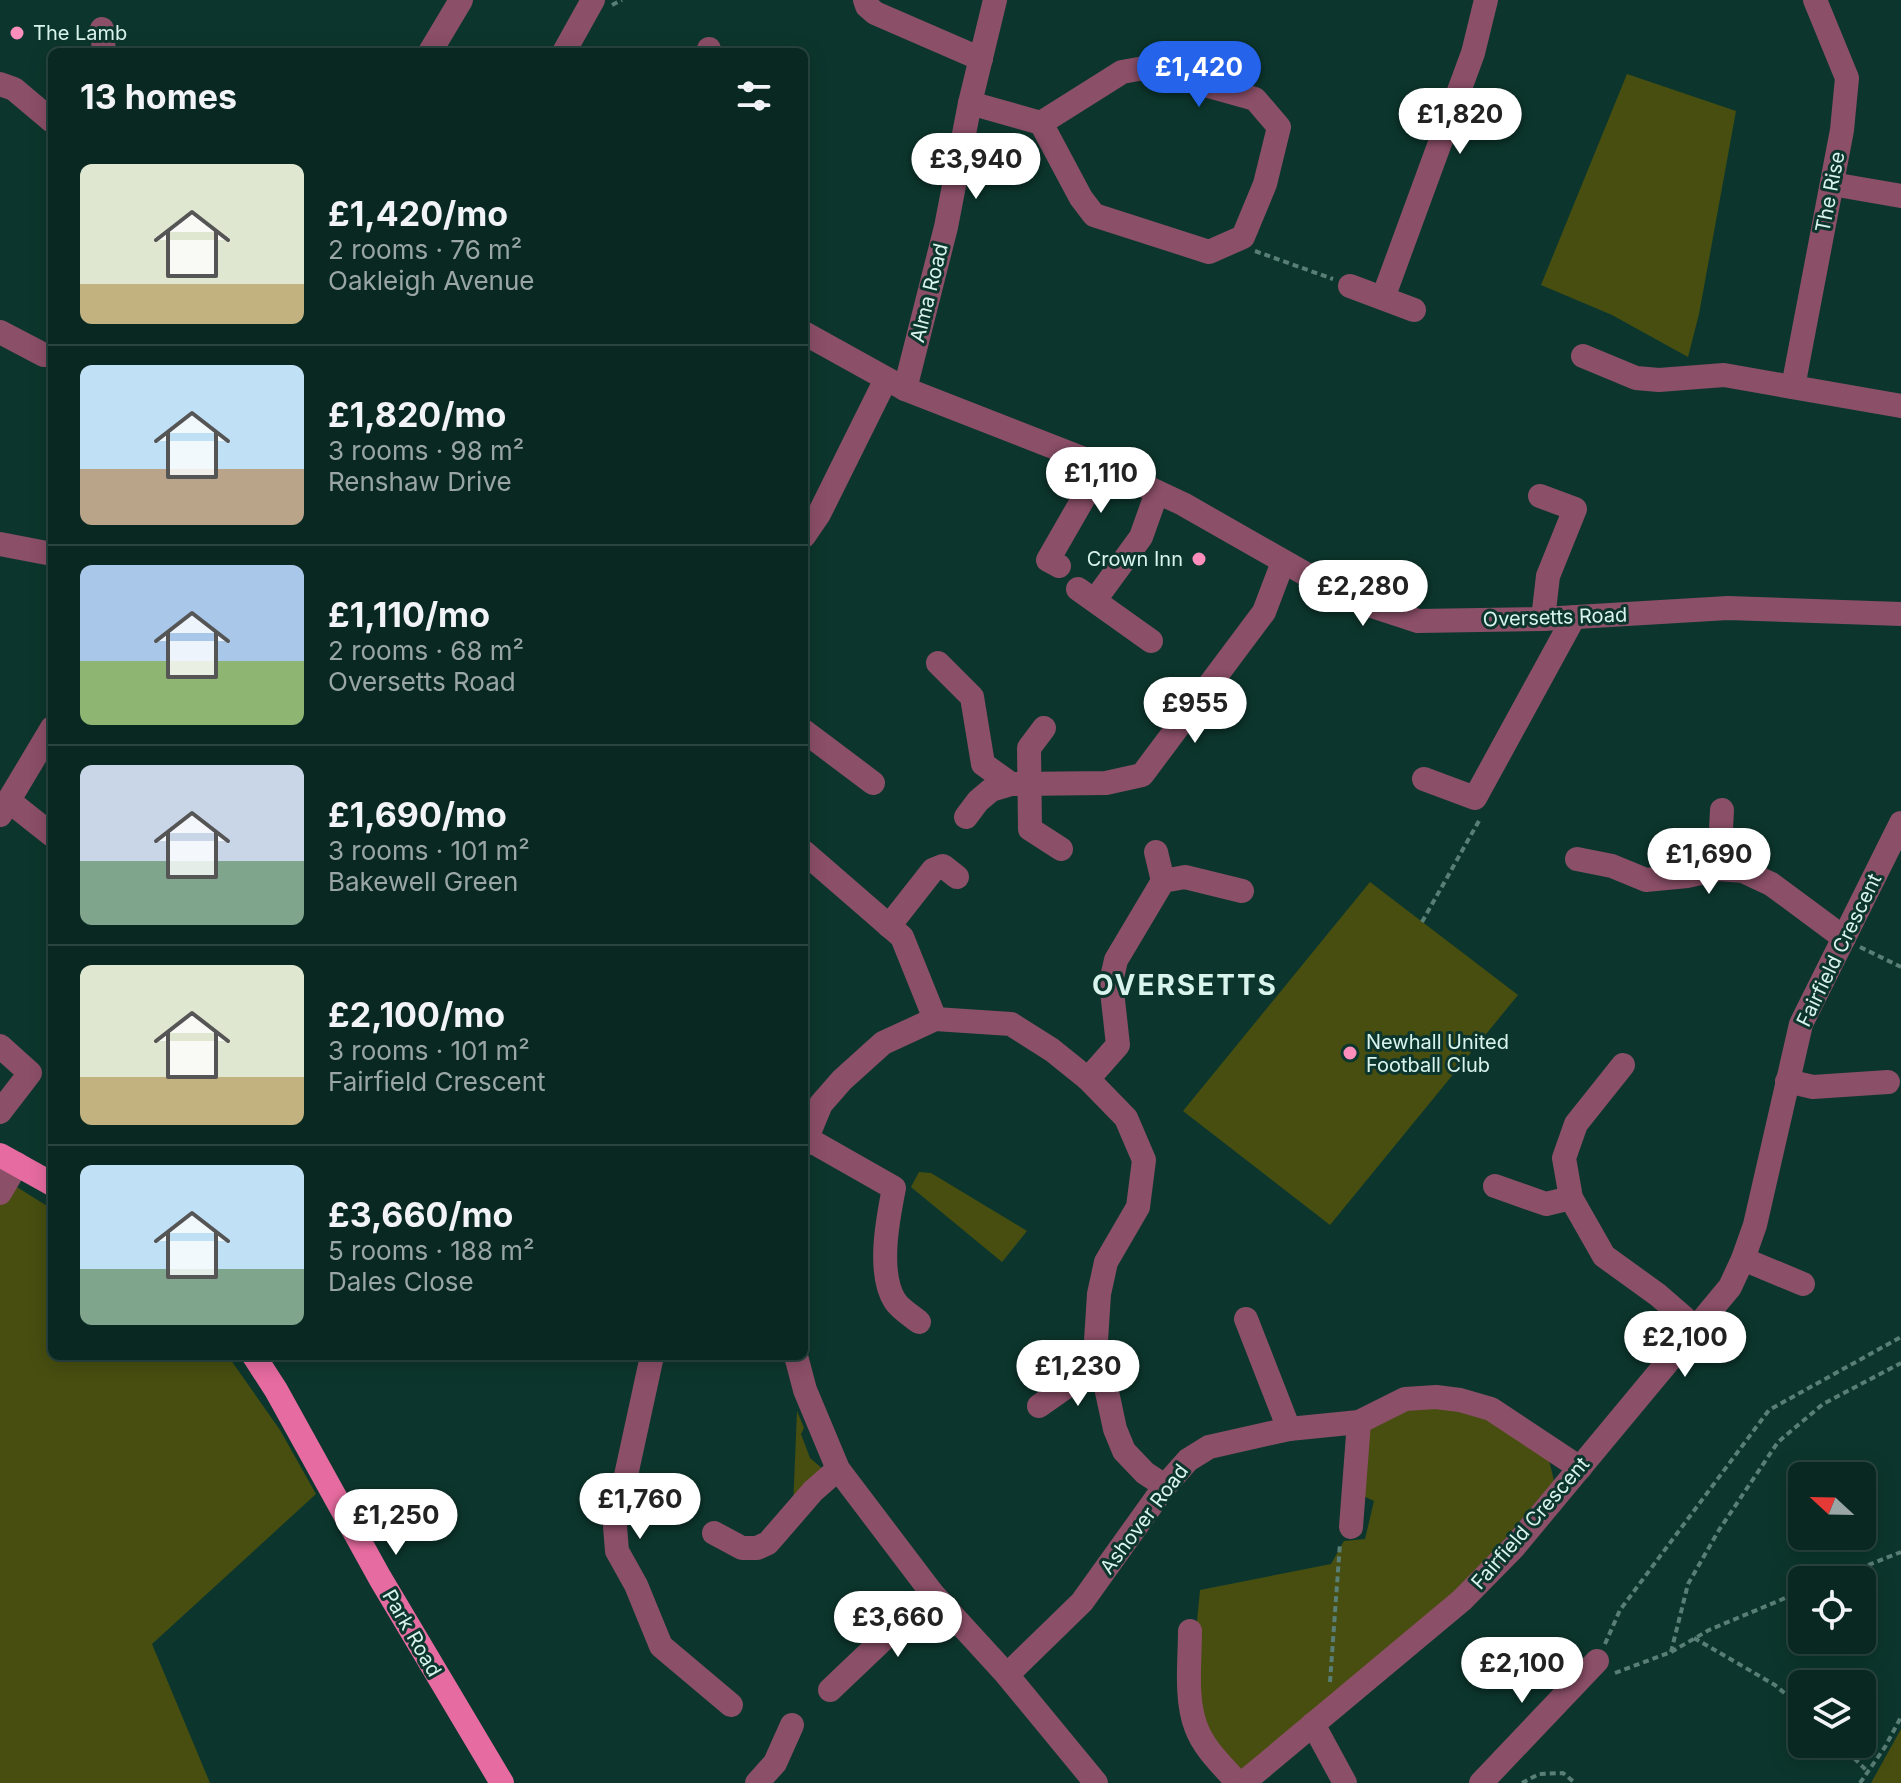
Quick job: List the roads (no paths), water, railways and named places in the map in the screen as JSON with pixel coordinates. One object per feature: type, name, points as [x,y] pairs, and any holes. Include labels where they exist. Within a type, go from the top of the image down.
[{"type":"main road","points":[[9,1160],[48,1182]]},
{"type":"main road","name":"Park Road","points":[[257,1360],[451,1701],[502,1783]]},
{"type":"street","points":[[432,48],[461,0]]},
{"type":"street","points":[[566,48],[593,0]]},
{"type":"street","points":[[865,0],[875,13],[981,59]]},
{"type":"street","name":"Alma Road","points":[[812,510],[895,384],[946,227],[970,103],[995,0]]},
{"type":"street","points":[[1383,298],[1473,53],[1486,0]]},
{"type":"street","name":"The Rise","points":[[1793,387],[1842,130],[1847,78],[1815,0]]},
{"type":"street","points":[[970,103],[1041,123],[1081,198],[1094,215],[1209,252],[1236,240],[1265,184],[1279,127],[1255,99],[1144,68],[1122,72],[1041,123]]},
{"type":"street","points":[[0,84],[14,89],[48,118]]},
{"type":"street","points":[[1832,184],[1901,196]]},
{"type":"street","points":[[1350,286],[1414,310]]},
{"type":"street","points":[[0,332],[44,355]]},
{"type":"street","name":"Oversetts Road","points":[[808,335],[895,384],[1102,466],[1157,492],[1363,603],[1418,621],[1543,619],[1728,608],[1901,614]]},
{"type":"street","points":[[1583,356],[1636,378],[1659,380],[1724,375],[1901,406]]},
{"type":"street","points":[[1059,566],[1048,560],[1102,466]]},
{"type":"street","points":[[1151,641],[1087,594],[1141,537],[1157,492]]},
{"type":"street","points":[[1540,496],[1575,509],[1548,576],[1543,619]]},
{"type":"street","points":[[0,544],[48,553]]},
{"type":"street","points":[[966,817],[991,790],[1020,784],[1106,783],[1142,775],[1264,612],[1283,562]]},
{"type":"street","points":[[1424,779],[1475,798],[1574,617]]},
{"type":"street","points":[[938,663],[972,697],[983,764],[1020,784]]},
{"type":"street","points":[[1044,728],[1029,748],[1020,784],[1030,829],[1061,849]]},
{"type":"street","points":[[808,734],[873,783]]},
{"type":"street","points":[[48,735],[4,808],[48,833]]},
{"type":"street","points":[[1719,869],[1722,810]]},
{"type":"street","name":"Fairfield Crescent","points":[[1190,1631],[1191,1705],[1196,1728],[1210,1752],[1241,1783],[1462,1600],[1514,1547],[1730,1287],[1755,1225],[1801,1024],[1901,823]]},
{"type":"street","points":[[1088,1079],[1118,1045],[1111,982],[1116,960],[1163,881],[1156,852]]},
{"type":"street","points":[[808,855],[902,937],[935,1019]]},
{"type":"street","points":[[1577,859],[1612,866],[1646,880],[1719,869],[1743,871],[1771,884],[1844,938]]},
{"type":"street","points":[[889,926],[933,870],[943,866],[957,877]]},
{"type":"street","points":[[1163,881],[1185,877],[1242,891]]},
{"type":"street","points":[[808,1135],[821,1104],[842,1080],[883,1043],[935,1019],[1011,1024],[1052,1050],[1088,1079],[1126,1118],[1144,1160],[1138,1207],[1106,1262],[1099,1294],[1096,1341],[1115,1429],[1124,1451],[1145,1473],[1165,1486]]},
{"type":"street","points":[[0,1046],[30,1073],[0,1112]]},
{"type":"street","points":[[1623,1065],[1576,1124],[1564,1158],[1571,1198],[1604,1256],[1658,1295],[1696,1328]]},
{"type":"street","points":[[1787,1081],[1813,1087],[1888,1082]]},
{"type":"street","points":[[808,1144],[894,1188],[886,1248],[888,1283],[895,1302],[919,1322]]},
{"type":"street","points":[[0,1193],[9,1160]]},
{"type":"street","points":[[1495,1186],[1546,1204],[1571,1198]]},
{"type":"street","points":[[1743,1259],[1803,1284]]},
{"type":"street","points":[[1246,1319],[1289,1429]]},
{"type":"street","points":[[651,1360],[615,1526],[617,1551],[636,1585],[661,1646],[731,1705]]},
{"type":"street","points":[[797,1360],[805,1390],[838,1469],[932,1593],[1007,1675],[1096,1783]]},
{"type":"street","points":[[1039,1406],[1079,1378],[1103,1374]]},
{"type":"street","name":"Ashover Road","points":[[1007,1675],[1082,1602],[1165,1486],[1188,1460],[1209,1447],[1289,1429],[1359,1422],[1405,1399],[1436,1397],[1491,1409],[1580,1468]]},
{"type":"street","points":[[1351,1527],[1359,1422]]},
{"type":"street","points":[[714,1533],[742,1548],[757,1548],[768,1543],[813,1491],[838,1469]]},
{"type":"street","points":[[830,1690],[932,1593]]},
{"type":"street","points":[[1481,1783],[1597,1661]]},
{"type":"street","points":[[1320,1718],[1345,1783]]},
{"type":"street","points":[[757,1783],[775,1763],[792,1725]]},
{"type":"place","name":"The Lamb","points":[[17,33]]},
{"type":"place","name":"Crown Inn","points":[[1199,559]]},
{"type":"place","name":"Newhall United Football Club","points":[[1350,1053]]},
{"type":"district","name":"OVERSETTS","points":[[1185,985]]}]
